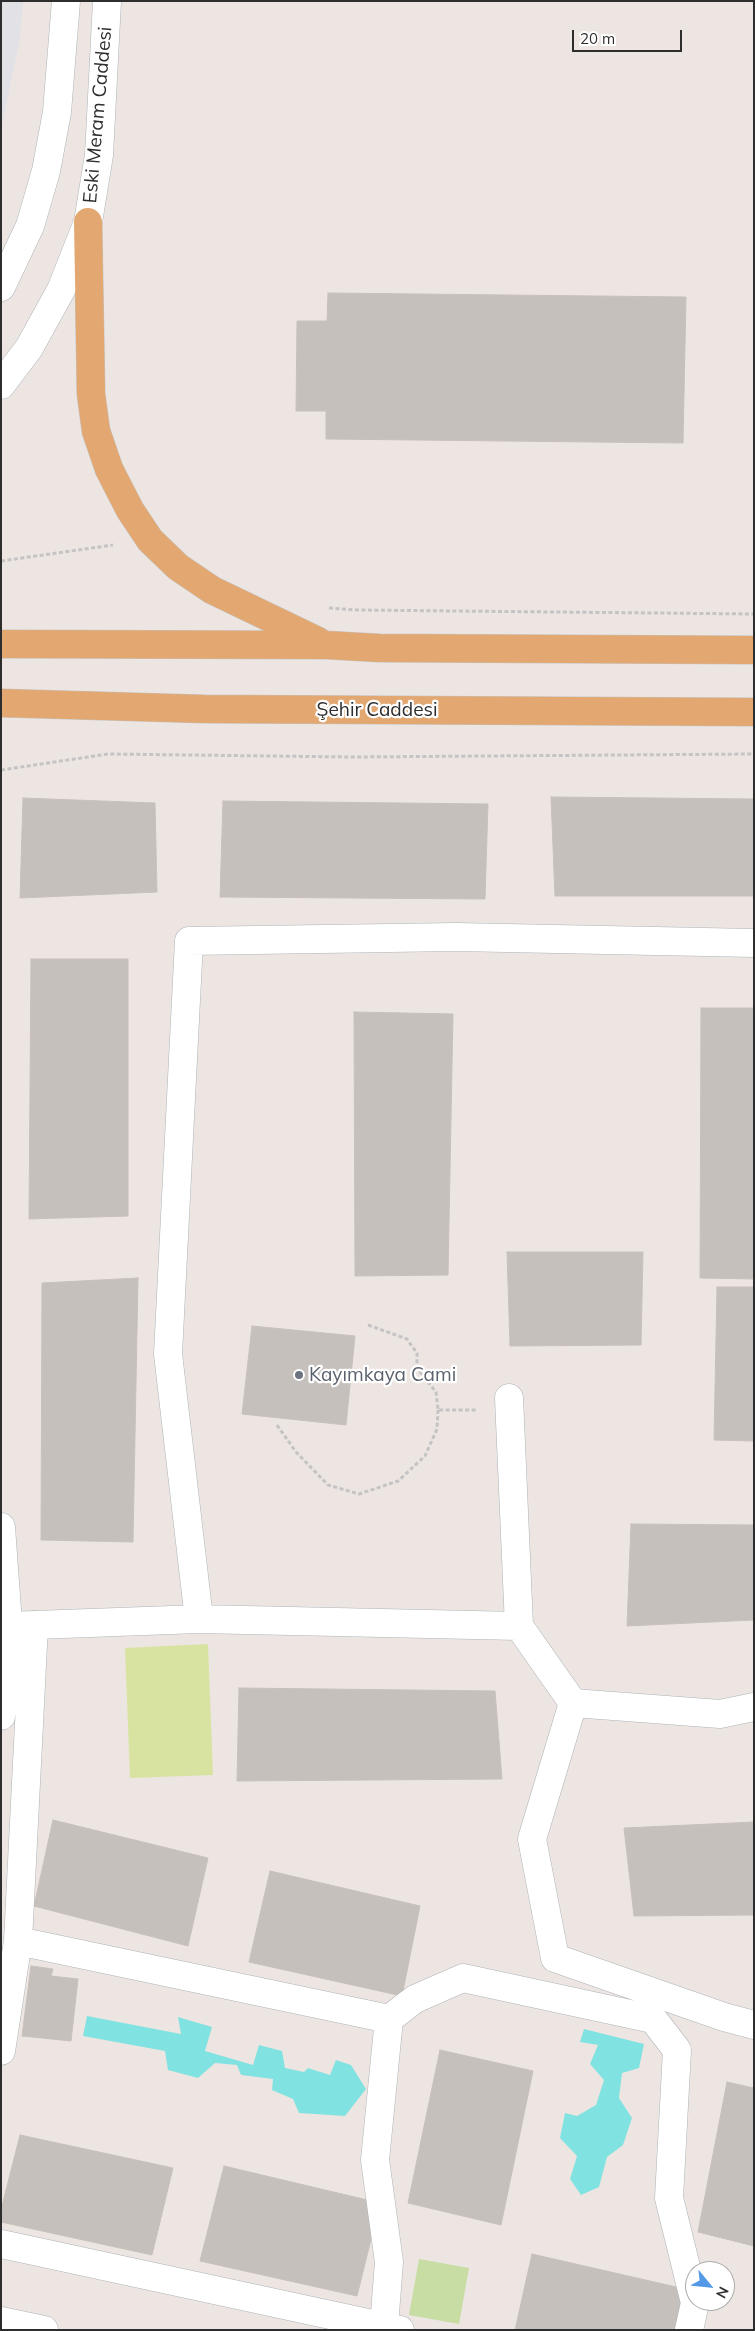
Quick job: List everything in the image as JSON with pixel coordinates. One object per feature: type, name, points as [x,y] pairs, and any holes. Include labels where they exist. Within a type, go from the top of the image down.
[{"type":"main road","points":[[88,222],[91,394],[96,431],[109,469],[130,510],[150,540],[178,567],[212,590],[326,645]]},
{"type":"main road","points":[[1,644],[326,645],[378,648],[754,650]]},
{"type":"main road","name":"Şehir Caddesi","points":[[1,703],[215,709],[754,712]]},
{"type":"street","points":[[1,287],[30,226],[46,171],[57,112],[66,1]]},
{"type":"street","name":"Eski Meram Caddesi","points":[[1,385],[29,348],[61,290],[88,222],[98,155],[107,1]]},
{"type":"street","points":[[199,1620],[168,1354],[189,941],[456,936],[754,944]]},
{"type":"street","points":[[510,1404],[518,1626],[573,1703]]},
{"type":"street","points":[[1,1527],[21,1626],[18,1941],[1,2051]]},
{"type":"street","points":[[21,1626],[199,1620],[518,1626]]},
{"type":"street","points":[[1,1716],[10,1651],[21,1626]]},
{"type":"street","points":[[573,1703],[720,1714],[754,1707]]},
{"type":"street","points":[[573,1703],[532,1839],[555,1958],[724,2017],[754,2025]]},
{"type":"street","points":[[18,1941],[389,2019],[415,2000],[463,1978],[653,2019],[677,2050],[669,2198],[695,2303],[689,2330]]},
{"type":"street","points":[[1,2244],[392,2328],[389,2262],[375,2160],[389,2019]]},
{"type":"street","points":[[1,2321],[44,2330]]},
{"type":"path","points":[[1,561],[150,540]]},
{"type":"path","points":[[321,608],[357,610],[754,614]]},
{"type":"path","points":[[1,770],[108,754],[352,757],[754,754]]},
{"type":"path","points":[[277,1425],[296,1452],[328,1485],[359,1494],[398,1480],[425,1456],[437,1429],[438,1410],[436,1392],[417,1368],[417,1353],[407,1339],[368,1325]]},
{"type":"path","points":[[438,1410],[510,1404]]},
{"type":"shaded area","points":[[1,1],[23,1],[20,38],[1,129]]},
{"type":"green space","points":[[208,1644],[213,1775],[130,1778],[125,1648]]},
{"type":"green space","points":[[419,2259],[469,2268],[459,2324],[409,2315]]},
{"type":"water","points":[[87,2016],[181,2034],[178,2017],[212,2027],[205,2051],[253,2065],[259,2045],[282,2051],[285,2068],[304,2072],[308,2068],[330,2075],[336,2060],[351,2065],[366,2089],[345,2116],[299,2113],[293,2099],[272,2090],[273,2079],[241,2075],[237,2065],[215,2063],[198,2078],[168,2070],[165,2051],[83,2036]]},
{"type":"water","points":[[584,2029],[644,2044],[639,2068],[622,2073],[619,2098],[632,2118],[623,2145],[607,2157],[599,2187],[581,2195],[570,2179],[577,2156],[560,2138],[565,2113],[577,2116],[596,2105],[604,2080],[590,2064],[598,2045],[580,2042]]},
{"type":"building","points":[[328,293],[686,297],[683,443],[326,439],[326,411],[296,411],[297,321],[327,321]]},
{"type":"building","points":[[551,797],[754,799],[754,896],[555,896]]},
{"type":"building","points":[[23,798],[155,803],[157,892],[20,898]]},
{"type":"building","points":[[223,801],[488,804],[485,899],[220,897]]},
{"type":"building","points":[[31,959],[128,959],[128,1216],[29,1219]]},
{"type":"building","points":[[701,1008],[754,1008],[754,1279],[700,1278]]},
{"type":"building","points":[[354,1012],[453,1014],[448,1275],[355,1276]]},
{"type":"building","points":[[507,1252],[643,1252],[641,1345],[510,1346]]},
{"type":"building","points":[[138,1278],[133,1542],[41,1540],[42,1283]]},
{"type":"building","points":[[717,1287],[754,1287],[754,1441],[714,1440]]},
{"type":"building","name":"Kayımkaya Cami","points":[[252,1326],[355,1336],[346,1425],[242,1414]]},
{"type":"building","points":[[631,1524],[754,1525],[754,1620],[627,1626]]},
{"type":"building","points":[[239,1688],[495,1691],[502,1779],[237,1781]]},
{"type":"building","points":[[53,1820],[208,1858],[188,1946],[34,1906]]},
{"type":"building","points":[[754,1822],[754,1915],[634,1916],[624,1828]]},
{"type":"building","points":[[270,1871],[420,1906],[402,1996],[249,1962]]},
{"type":"building","points":[[31,1966],[53,1969],[51,1976],[78,1979],[71,2041],[22,2036]]},
{"type":"building","points":[[440,2050],[533,2071],[501,2225],[408,2203]]},
{"type":"building","points":[[727,2082],[754,2088],[754,2246],[698,2232]]},
{"type":"building","points":[[20,2135],[173,2168],[152,2255],[1,2222],[1,2210]]},
{"type":"building","points":[[224,2166],[380,2203],[357,2296],[200,2261]]},
{"type":"building","points":[[532,2254],[685,2289],[676,2330],[515,2330]]},
{"type":"place","name":"Kayımkaya Cami","points":[[299,1375]]}]
